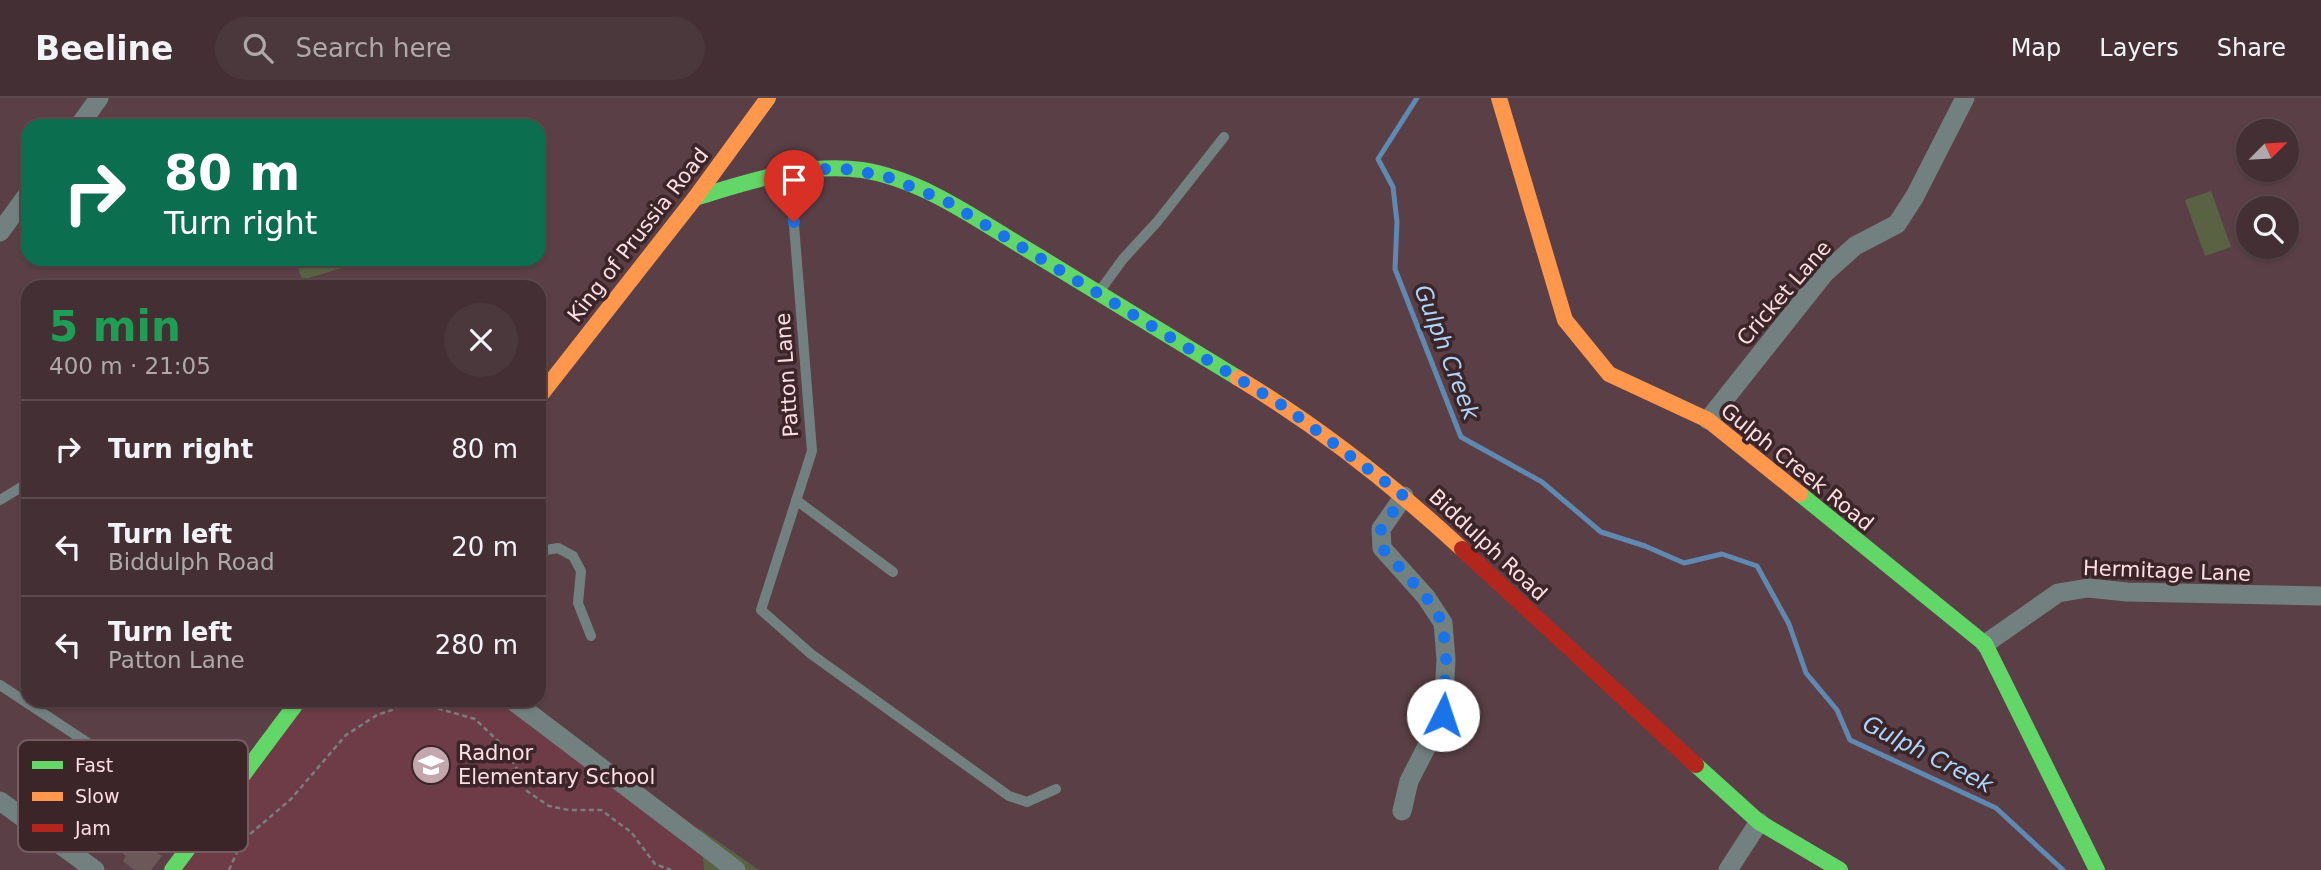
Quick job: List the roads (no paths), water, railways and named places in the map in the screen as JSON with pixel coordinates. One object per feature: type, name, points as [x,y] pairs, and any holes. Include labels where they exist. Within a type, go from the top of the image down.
[{"type":"street","points":[[84,119],[99,98]]},
{"type":"street","name":"King of Prussia Road","points":[[546,388],[695,198],[768,98]]},
{"type":"street","name":"Gulph Creek Road","points":[[1499,98],[1565,320],[1609,374],[1708,420],[1985,644],[2097,870]]},
{"type":"street","name":"Cricket Lane","points":[[1708,420],[1824,274],[1855,246],[1897,224],[1915,196],[1965,98]]},
{"type":"street","name":"Biddulph Road","points":[[695,198],[790,171],[840,168],[885,176],[946,201],[1285,407],[1404,496],[1759,822],[1840,870]]},
{"type":"street","points":[[0,232],[21,204]]},
{"type":"street","points":[[1402,811],[1409,781],[1443,715],[1446,659],[1443,623],[1426,597],[1382,548],[1381,529],[1404,496]]},
{"type":"street","name":"Hermitage Lane","points":[[1985,644],[2058,593],[2088,588],[2180,594],[2321,596]]},
{"type":"street","points":[[248,768],[294,707]]},
{"type":"street","points":[[521,707],[736,870]]},
{"type":"street","points":[[0,801],[18,814]]},
{"type":"street","points":[[1728,870],[1759,822]]},
{"type":"street","points":[[70,852],[95,870]]},
{"type":"street","points":[[172,870],[185,852]]},
{"type":"lane","points":[[1099,293],[1123,259],[1157,222],[1224,136]]},
{"type":"lane","name":"Patton Lane","points":[[790,171],[812,451],[761,610],[811,654],[1009,796],[1027,802],[1056,789]]},
{"type":"lane","points":[[0,500],[21,487]]},
{"type":"lane","points":[[796,500],[893,572]]},
{"type":"lane","points":[[546,550],[558,548],[573,556],[581,571],[578,603],[591,636]]},
{"type":"lane","points":[[0,685],[21,699]]},
{"type":"lane","points":[[33,707],[83,740]]},
{"type":"waterway","name":"Gulph Creek","points":[[1417,98],[1378,159],[1393,187],[1397,222],[1395,269],[1461,437],[1542,482],[1601,532],[1645,546],[1684,563],[1722,554],[1757,566],[1789,624],[1806,673],[1837,710],[1850,740],[1996,808],[2063,870]]},
{"type":"place","name":"Radnor Elementary School","points":[[431,765]]}]
